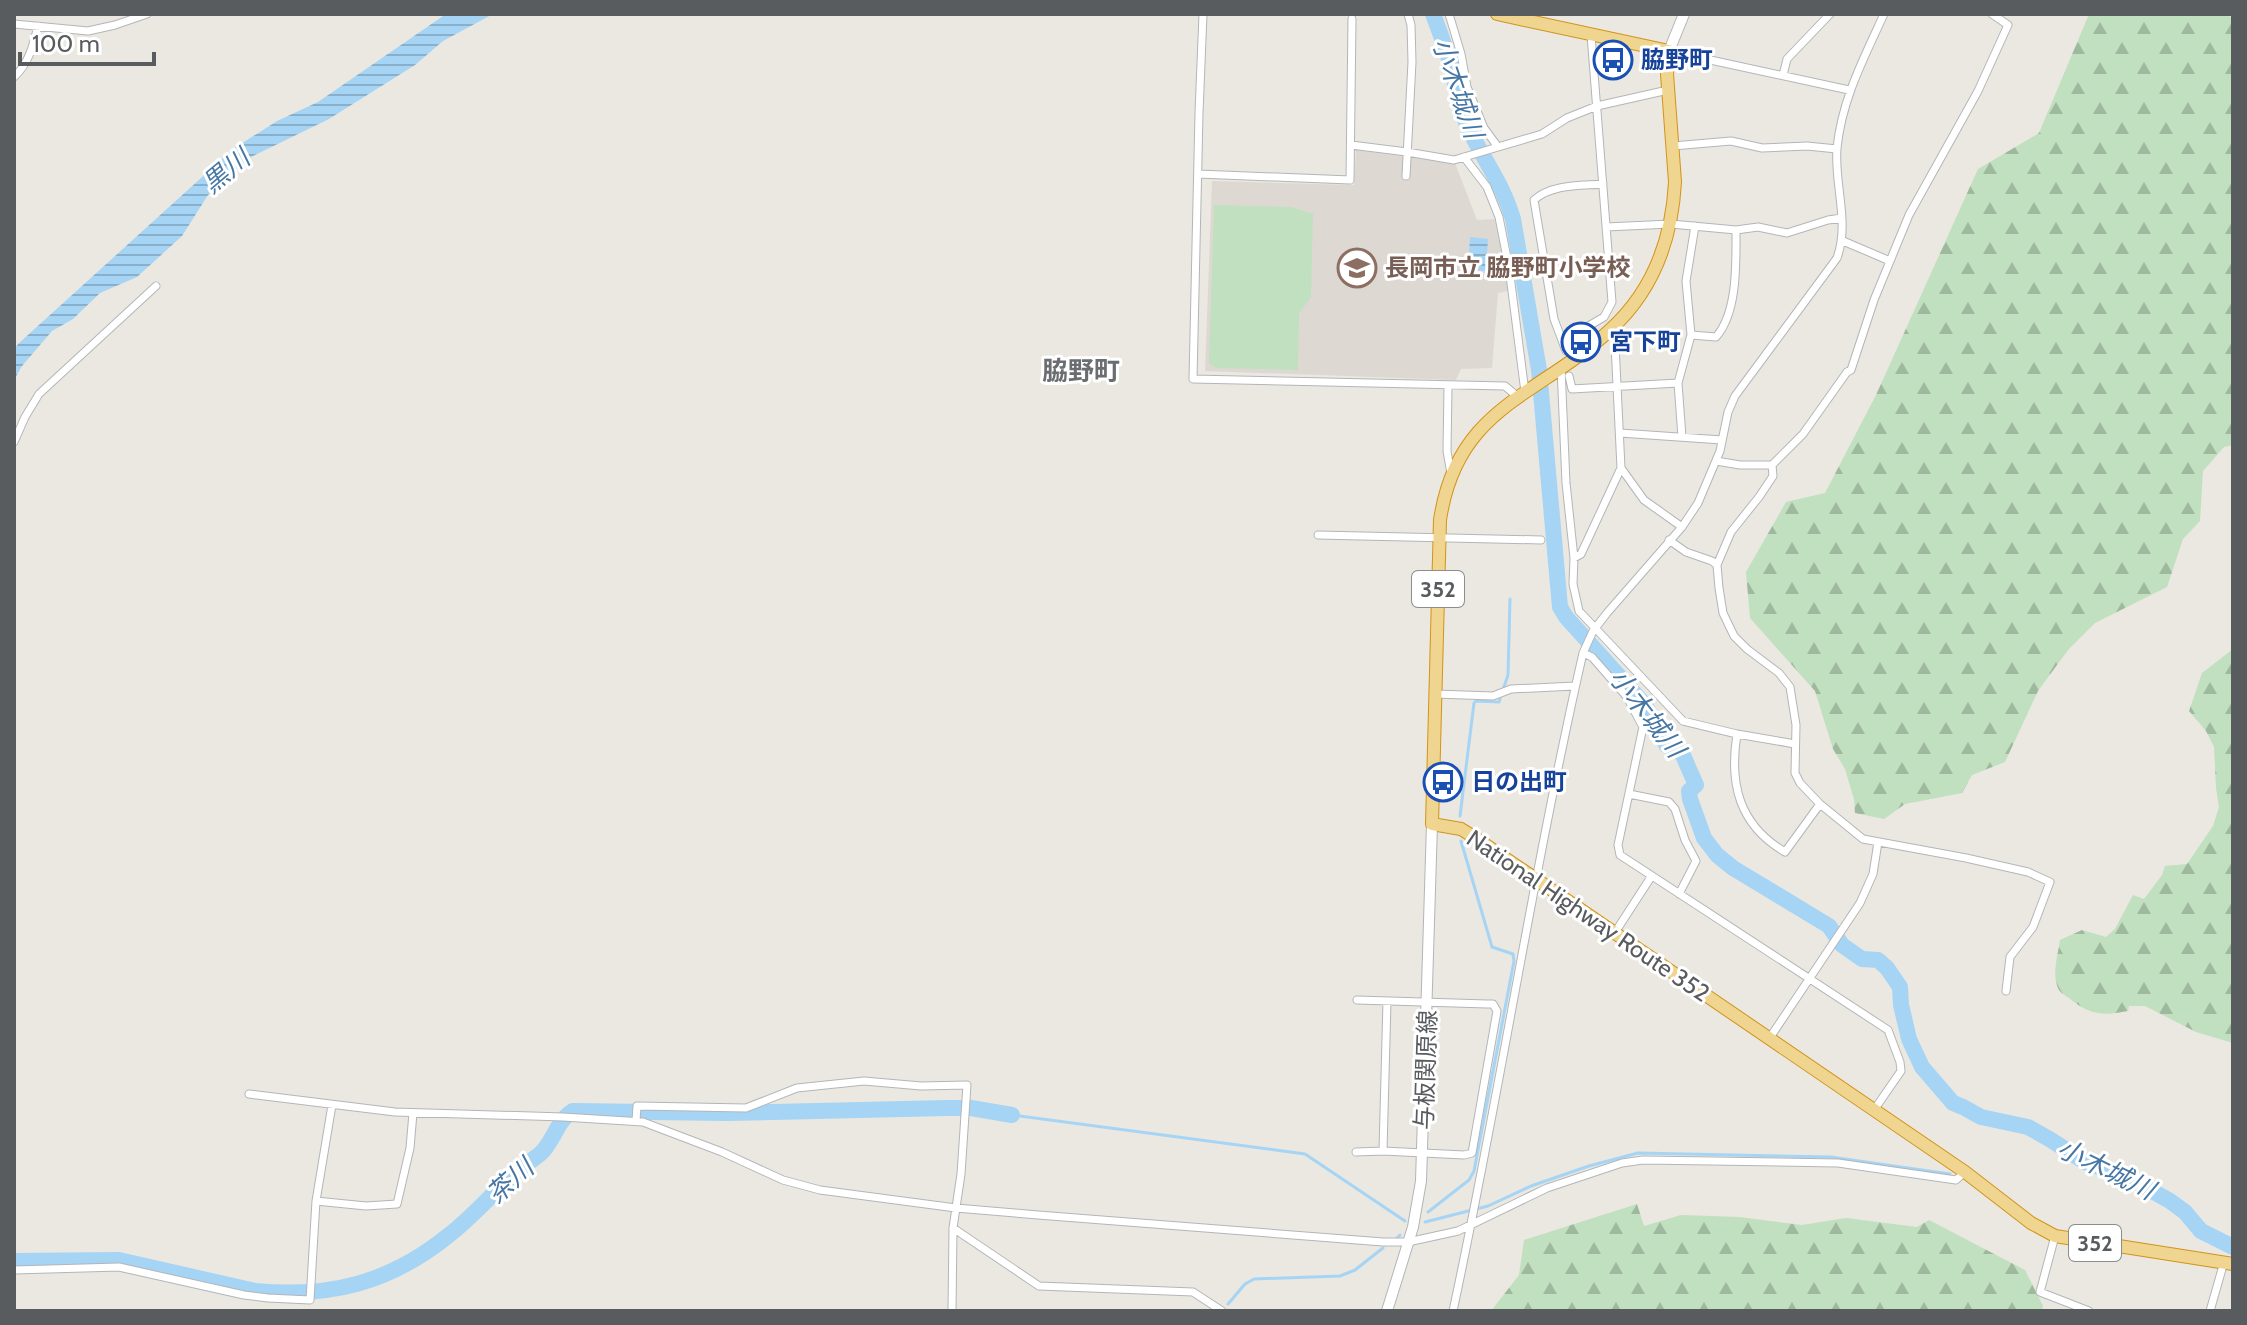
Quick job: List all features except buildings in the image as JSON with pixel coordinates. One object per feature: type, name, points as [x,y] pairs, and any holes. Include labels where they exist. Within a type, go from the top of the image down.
[{"type":"highway","points":[[1497,14],[1547,19],[1591,35],[1669,51]]},
{"type":"highway","name":"352","points":[[1432,824],[1440,537],[1442,506],[1451,474],[1488,420],[1563,371],[1611,330],[1633,305],[1659,263],[1671,224],[1675,182],[1668,90],[1669,51]]},
{"type":"highway","name":"National Highway Route 352","points":[[1432,824],[1461,829],[1965,1172],[2031,1223],[2055,1236],[2228,1263]]},
{"type":"main road","points":[[1669,51],[1684,14]]},
{"type":"main road","name":"与板関原線","points":[[1387,1311],[1416,1208],[1423,1153],[1432,824]]},
{"type":"street","points":[[14,24],[88,31],[147,14]]},
{"type":"street","points":[[1203,14],[1193,379],[1505,386],[1525,393],[1509,268],[1499,217],[1487,187],[1465,157]]},
{"type":"street","points":[[1406,176],[1412,62],[1408,14]]},
{"type":"street","points":[[1449,14],[1467,87],[1484,128],[1497,147]]},
{"type":"street","points":[[1783,75],[1787,59],[1830,14]]},
{"type":"street","points":[[1453,1311],[1535,880],[1584,651],[1594,629],[1682,527],[1698,503],[1716,461],[1735,396],[1837,258],[1843,241],[1837,149],[1849,90],[1884,14]]},
{"type":"street","points":[[1716,461],[1772,465],[1803,434],[1851,370],[1874,300],[1913,207],[1978,91],[2008,25],[1992,14]]},
{"type":"street","points":[[1198,174],[1350,180],[1352,19]]},
{"type":"street","points":[[14,77],[30,56],[38,26]]},
{"type":"street","points":[[1563,341],[1604,317],[1614,306],[1591,35]]},
{"type":"street","points":[[1669,51],[1849,90]]},
{"type":"street","points":[[1351,145],[1454,160],[1542,134],[1567,118],[1597,106],[1668,90]]},
{"type":"street","points":[[1673,146],[1731,141],[1762,148],[1807,146],[1837,149]]},
{"type":"street","points":[[1566,351],[1554,319],[1534,200],[1559,188],[1603,184]]},
{"type":"street","points":[[1606,227],[1671,224],[1736,230],[1758,227],[1787,233],[1842,218]]},
{"type":"street","points":[[1682,437],[1678,383],[1691,335],[1686,281],[1695,226]]},
{"type":"street","points":[[1691,335],[1716,337],[1723,326],[1732,300],[1736,230]]},
{"type":"street","points":[[1843,241],[1890,261]]},
{"type":"street","points":[[14,442],[25,417],[45,387],[156,286]]},
{"type":"street","points":[[1574,558],[1581,554],[1621,468],[1615,344]]},
{"type":"street","points":[[1563,371],[1572,389],[1678,383]]},
{"type":"street","points":[[1563,371],[1562,425],[1577,605],[1594,629],[1657,692],[1675,715],[1689,724],[1795,744]]},
{"type":"street","points":[[1448,385],[1447,451],[1451,474]]},
{"type":"street","points":[[1620,433],[1722,440]]},
{"type":"street","points":[[1772,465],[1773,476],[1731,532],[1717,565],[1723,613],[1728,627],[1747,649],[1779,673],[1790,687],[1796,725],[1795,773],[1800,783],[1820,804],[1863,839],[2028,872],[2050,882],[2033,927],[2010,957],[2006,991]]},
{"type":"street","points":[[1621,468],[1644,500],[1682,527]]},
{"type":"street","points":[[1318,535],[1541,540]]},
{"type":"street","points":[[1669,540],[1686,552],[1717,565]]},
{"type":"street","points":[[1584,651],[1627,697],[1643,727],[1618,851],[1624,859],[1651,877],[1888,1030],[1901,1071],[1874,1110]]},
{"type":"street","points":[[1435,694],[1493,696],[1511,689],[1575,686]]},
{"type":"street","points":[[1737,734],[1733,758],[1737,795],[1749,818],[1767,841],[1785,852],[1820,804]]},
{"type":"street","points":[[1629,794],[1669,802],[1675,809],[1696,861],[1679,894]]},
{"type":"street","points":[[1769,1039],[1867,889],[1873,874],[1878,842]]},
{"type":"street","points":[[1614,934],[1651,877]]},
{"type":"street","points":[[1356,1152],[1472,1153],[1497,1011],[1493,1004],[1357,1000]]},
{"type":"street","points":[[1383,1151],[1387,1001]]},
{"type":"street","points":[[636,1121],[637,1106],[746,1108],[809,1086],[864,1081],[921,1086],[967,1085],[961,1174],[953,1228],[952,1311]]},
{"type":"street","points":[[249,1094],[413,1113],[636,1121],[682,1135],[783,1180],[820,1190],[956,1208],[1294,1236],[1408,1242],[1458,1231],[1547,1188],[1622,1163],[1643,1160],[1838,1163],[1956,1180],[1965,1172]]},
{"type":"street","points":[[14,1270],[119,1267],[244,1295],[310,1300],[316,1201],[332,1105]]},
{"type":"street","points":[[316,1201],[366,1206],[397,1204],[410,1148],[413,1113]]},
{"type":"street","points":[[953,1228],[1039,1286],[1193,1292],[1222,1311]]},
{"type":"street","points":[[2055,1236],[2040,1292],[2089,1311]]},
{"type":"street","points":[[2210,1311],[2228,1263]]},
{"type":"shaded area","name":"長岡市立 脇野町小学校","points":[[1356,150],[1455,163],[1477,220],[1495,219],[1502,244],[1508,291],[1498,293],[1492,368],[1461,369],[1456,380],[1205,371],[1212,181],[1354,185]]},
{"type":"green space","points":[[2089,14],[2224,14],[2233,18],[2233,445],[2224,447],[2203,471],[2200,521],[2183,539],[2167,587],[2095,623],[2068,650],[2038,691],[2005,762],[1972,775],[1962,793],[1905,804],[1884,819],[1855,813],[1845,769],[1833,749],[1815,691],[1750,618],[1746,572],[1786,502],[1825,493],[1876,395],[1978,169],[2039,133]]},
{"type":"green space","points":[[1214,205],[1291,207],[1313,214],[1311,297],[1299,313],[1298,370],[1216,368],[1209,363]]},
{"type":"green space","points":[[2233,649],[2233,1043],[2196,1032],[2145,1006],[2129,1006],[2128,1011],[2111,1013],[2090,1011],[2060,991],[2055,972],[2060,940],[2082,930],[2106,937],[2115,929],[2133,895],[2144,899],[2165,866],[2187,864],[2213,826],[2219,807],[2214,747],[2206,731],[2189,711],[2202,673]]},
{"type":"green space","points":[[1637,1204],[1644,1226],[1681,1215],[1739,1217],[1802,1225],[1846,1218],[1917,1227],[1929,1220],[2025,1270],[2043,1306],[2042,1311],[1491,1311],[1519,1275],[1524,1240]]},
{"type":"water","name":"黒川","points":[[446,14],[493,14],[443,41],[415,65],[329,119],[251,157],[208,195],[182,236],[137,277],[100,293],[73,319],[52,331],[14,380],[14,350],[18,344],[233,149],[277,121],[318,102]]},
{"type":"water","points":[[1470,237],[1488,239],[1486,271],[1468,270]]},
{"type":"waterway","name":"小木城川","points":[[1433,14],[1450,62],[1465,120],[1513,219],[1539,370],[1560,607],[1645,705],[1667,746],[1682,753],[1696,785],[1689,791],[1690,799],[1704,838],[1717,855],[1733,868],[1829,926],[1842,945],[1862,959],[1878,960],[1887,968],[1900,987],[1909,1039],[1922,1067],[1953,1103],[1981,1117],[2028,1127],[2085,1162],[2129,1178],[2185,1212],[2201,1231],[2233,1247]]},
{"type":"waterway","points":[[1503,690],[1508,675],[1510,599]]},
{"type":"waterway","points":[[1460,816],[1474,703],[1499,702],[1500,699]]},
{"type":"waterway","points":[[1428,1212],[1469,1180],[1474,1171],[1514,961],[1513,954],[1492,947],[1461,841]]},
{"type":"waterway","name":"茶川","points":[[14,1261],[119,1260],[255,1291],[282,1293],[334,1289],[381,1276],[404,1265],[449,1235],[540,1154],[563,1120],[573,1111],[727,1113],[971,1108],[1012,1115]]},
{"type":"waterway","points":[[1012,1115],[1305,1154],[1405,1221]]},
{"type":"waterway","points":[[1425,1222],[1488,1206],[1531,1186],[1638,1153],[1831,1157],[1950,1174]]},
{"type":"waterway","points":[[1397,1238],[1400,1235]]},
{"type":"waterway","points":[[1228,1304],[1245,1284],[1254,1279],[1340,1276],[1355,1270],[1383,1248]]},
{"type":"place","name":"脇野町","points":[[1613,60]]},
{"type":"place","name":"長岡市立 脇野町小学校","points":[[1357,268]]},
{"type":"place","name":"宮下町","points":[[1581,342]]},
{"type":"place","name":"日の出町","points":[[1443,782]]},
{"type":"district","name":"脇野町","points":[[1081,371]]}]
